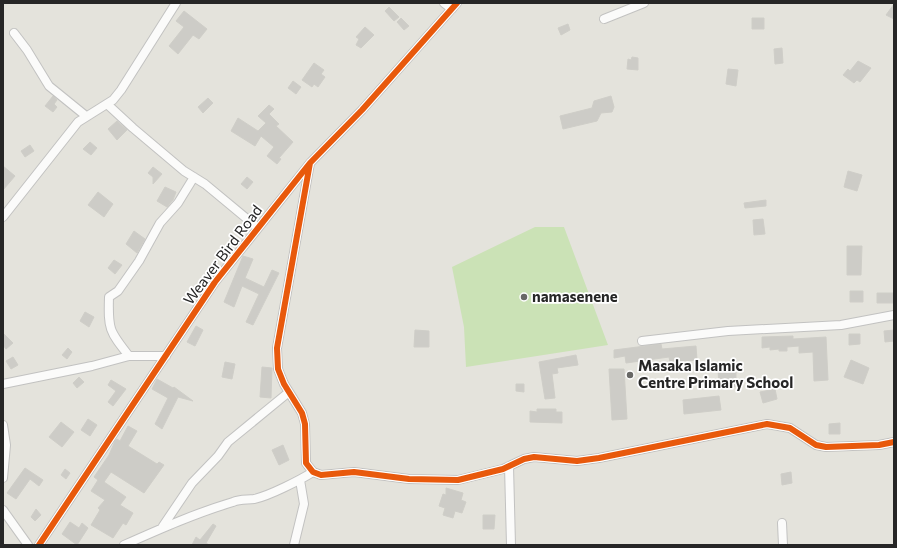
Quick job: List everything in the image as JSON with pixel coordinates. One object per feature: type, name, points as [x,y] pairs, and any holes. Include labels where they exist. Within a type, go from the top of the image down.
[{"type":"street","points":[[3,217],[78,122],[113,100],[121,90],[176,3]]},
{"type":"street","points":[[444,3],[454,6]]},
{"type":"street","points":[[604,19],[644,3]]},
{"type":"street","name":"Weaver Bird Road","points":[[39,545],[215,282],[310,163],[362,110],[454,6]]},
{"type":"street","points":[[14,33],[27,50],[49,86],[86,116]]},
{"type":"street","points":[[107,104],[184,171],[205,184],[258,228]]},
{"type":"street","points":[[310,163],[277,348],[278,369],[289,392],[302,413],[305,424],[306,463],[313,472],[321,475],[354,472],[409,479],[458,480],[509,466],[524,459],[534,457],[577,461],[599,458],[767,424],[790,428],[816,445],[879,445],[894,442]]},
{"type":"street","points":[[128,356],[112,336],[108,321],[109,297],[118,290],[139,261],[160,223],[178,203],[194,176]]},
{"type":"street","points":[[642,341],[736,330],[841,325],[894,315]]},
{"type":"street","points":[[3,384],[92,366],[128,356],[166,356]]},
{"type":"street","points":[[163,526],[192,483],[218,456],[228,442],[289,392]]},
{"type":"street","points":[[3,425],[6,445],[3,478]]},
{"type":"street","points":[[509,466],[511,545]]},
{"type":"street","points":[[124,545],[163,526],[245,498],[254,499],[300,480],[313,472]]},
{"type":"street","points":[[294,545],[304,504],[300,480]]},
{"type":"street","points":[[3,510],[28,545]]},
{"type":"street","points":[[782,523],[783,545]]},
{"type":"green space","name":"namasenene","points":[[535,227],[564,227],[608,345],[466,367],[464,327],[452,267]]},
{"type":"building","points":[[894,4],[894,19],[886,15]]},
{"type":"building","points":[[389,7],[399,17],[394,21],[385,11]]},
{"type":"building","points":[[184,11],[207,29],[199,39],[193,35],[178,54],[169,46],[184,27],[176,21]]},
{"type":"building","points":[[401,18],[409,26],[404,30],[397,22]]},
{"type":"building","points":[[752,18],[764,18],[764,29],[752,29]]},
{"type":"building","points":[[568,24],[570,30],[561,35],[558,28]]},
{"type":"building","points":[[365,27],[374,35],[361,48],[356,45],[359,39],[356,37]]},
{"type":"building","points":[[782,48],[783,63],[775,64],[774,49]]},
{"type":"building","points":[[632,57],[638,58],[638,70],[627,69],[628,59],[631,60]]},
{"type":"building","points":[[858,61],[871,68],[860,82],[857,80],[854,83],[843,75],[848,69],[850,71]]},
{"type":"building","points":[[314,63],[324,70],[321,74],[325,77],[318,87],[314,84],[312,87],[302,80]]},
{"type":"building","points":[[728,69],[738,70],[736,86],[726,84]]},
{"type":"building","points":[[293,81],[301,87],[296,94],[288,88]]},
{"type":"building","points":[[53,96],[57,100],[54,104],[57,107],[53,112],[45,106]]},
{"type":"building","points":[[611,96],[614,107],[612,112],[601,113],[597,121],[563,129],[560,116],[592,108],[594,101]]},
{"type":"building","points":[[208,98],[213,103],[203,113],[198,107]]},
{"type":"building","points":[[269,105],[274,109],[269,114],[279,124],[276,126],[293,142],[279,158],[281,159],[277,164],[267,156],[274,147],[261,136],[255,146],[231,131],[238,118],[258,131],[266,123],[258,116]]},
{"type":"building","points":[[117,121],[127,130],[117,140],[108,129]]},
{"type":"building","points":[[90,142],[97,148],[91,155],[83,149]]},
{"type":"building","points":[[30,145],[34,151],[25,157],[21,151]]},
{"type":"building","points":[[3,166],[15,176],[3,190]]},
{"type":"building","points":[[153,167],[162,174],[153,184],[153,177],[148,173]]},
{"type":"building","points":[[848,171],[862,175],[857,191],[844,187]]},
{"type":"building","points":[[247,177],[253,182],[247,189],[241,184]]},
{"type":"building","points":[[165,187],[176,192],[173,200],[167,207],[157,201]]},
{"type":"building","points":[[98,192],[113,204],[104,217],[88,205]]},
{"type":"building","points":[[766,200],[766,206],[745,208],[744,203]]},
{"type":"building","points":[[763,219],[765,234],[754,235],[753,220]]},
{"type":"building","points":[[134,231],[145,239],[137,253],[126,244]]},
{"type":"building","points":[[847,246],[862,246],[861,275],[847,275]]},
{"type":"building","points":[[243,256],[253,259],[245,278],[264,287],[272,270],[279,273],[253,325],[246,322],[259,294],[242,286],[234,307],[224,302]]},
{"type":"building","points":[[114,260],[122,265],[115,274],[108,268]]},
{"type":"building","points":[[850,291],[863,291],[863,302],[850,302]]},
{"type":"building","points":[[877,293],[894,293],[894,303],[877,303]]},
{"type":"building","points":[[85,312],[94,317],[89,327],[80,321]]},
{"type":"building","points":[[196,326],[203,330],[195,346],[187,342]]},
{"type":"building","points":[[415,330],[429,331],[429,347],[414,347]]},
{"type":"building","points":[[894,330],[894,341],[885,342],[884,331]]},
{"type":"building","points":[[3,333],[13,343],[6,349],[3,345]]},
{"type":"building","points":[[849,334],[860,334],[860,344],[849,345]]},
{"type":"building","points":[[793,336],[793,339],[826,337],[828,380],[814,381],[813,352],[799,353],[799,346],[787,347],[787,351],[779,351],[779,349],[770,350],[770,347],[762,348],[762,337]]},
{"type":"building","points":[[661,344],[662,349],[696,346],[697,360],[670,362],[669,357],[626,363],[625,356],[614,358],[614,350]]},
{"type":"building","points":[[68,348],[72,352],[67,359],[62,355]]},
{"type":"building","points":[[576,355],[578,365],[557,368],[558,373],[552,374],[555,398],[545,399],[539,362]]},
{"type":"building","points":[[13,357],[18,365],[11,369],[6,361]]},
{"type":"building","points":[[851,360],[869,368],[863,384],[844,377]]},
{"type":"building","points":[[225,362],[235,364],[232,379],[222,377]]},
{"type":"building","points":[[262,367],[272,368],[271,398],[260,397]]},
{"type":"building","points":[[718,368],[736,368],[736,386],[719,389]]},
{"type":"building","points":[[609,369],[624,369],[627,419],[612,420]]},
{"type":"building","points":[[79,377],[84,382],[77,388],[73,383]]},
{"type":"building","points":[[157,379],[173,388],[174,387],[193,401],[178,397],[162,429],[155,424],[168,398],[152,389]]},
{"type":"building","points":[[111,380],[126,389],[113,406],[108,402],[116,391],[108,385]]},
{"type":"building","points":[[516,384],[524,384],[524,392],[516,391]]},
{"type":"building","points":[[775,389],[777,399],[763,403],[760,392]]},
{"type":"building","points":[[719,396],[721,410],[684,414],[683,400]]},
{"type":"building","points":[[537,409],[556,409],[556,412],[562,412],[562,423],[530,422],[530,411],[537,412]]},
{"type":"building","points":[[88,419],[97,425],[90,436],[81,430]]},
{"type":"building","points":[[61,422],[74,432],[62,447],[49,437]]},
{"type":"building","points":[[840,423],[840,434],[829,434],[829,424]]},
{"type":"building","points":[[128,426],[137,431],[128,446],[157,464],[159,462],[164,465],[144,493],[111,472],[104,482],[126,497],[120,505],[133,513],[126,525],[123,523],[113,538],[91,525],[100,510],[98,508],[105,500],[91,491],[98,480],[94,477],[109,455],[115,441],[117,439],[120,441]]},
{"type":"building","points":[[283,445],[289,460],[279,465],[272,450]]},
{"type":"building","points":[[25,468],[43,480],[39,486],[30,479],[16,499],[7,493]]},
{"type":"building","points":[[65,469],[70,473],[66,479],[61,475]]},
{"type":"building","points":[[791,472],[792,483],[782,485],[781,474]]},
{"type":"building","points":[[446,488],[463,493],[461,500],[466,502],[462,513],[455,511],[453,518],[443,515],[445,508],[439,506],[443,494],[446,495]]},
{"type":"building","points":[[36,509],[41,515],[35,521],[31,517]]},
{"type":"building","points":[[483,515],[495,515],[494,529],[483,529]]},
{"type":"building","points":[[70,522],[79,528],[82,523],[88,528],[77,545],[62,534]]},
{"type":"building","points":[[213,524],[216,526],[206,543],[209,545],[192,545],[196,537],[200,540]]},
{"type":"cycle path","points":[[39,545],[215,282],[310,163],[362,110],[457,3]]},
{"type":"cycle path","points":[[310,163],[277,348],[278,369],[284,384],[302,413],[305,424],[306,463],[313,472],[321,475],[354,472],[409,479],[458,480],[503,469],[524,459],[534,457],[577,461],[599,458],[767,424],[790,428],[816,445],[826,447],[879,445],[894,442]]},
{"type":"place","name":"namasenene","points":[[524,297]]},
{"type":"place","name":"Masaka Islamic Centre Primary School","points":[[630,375]]}]
